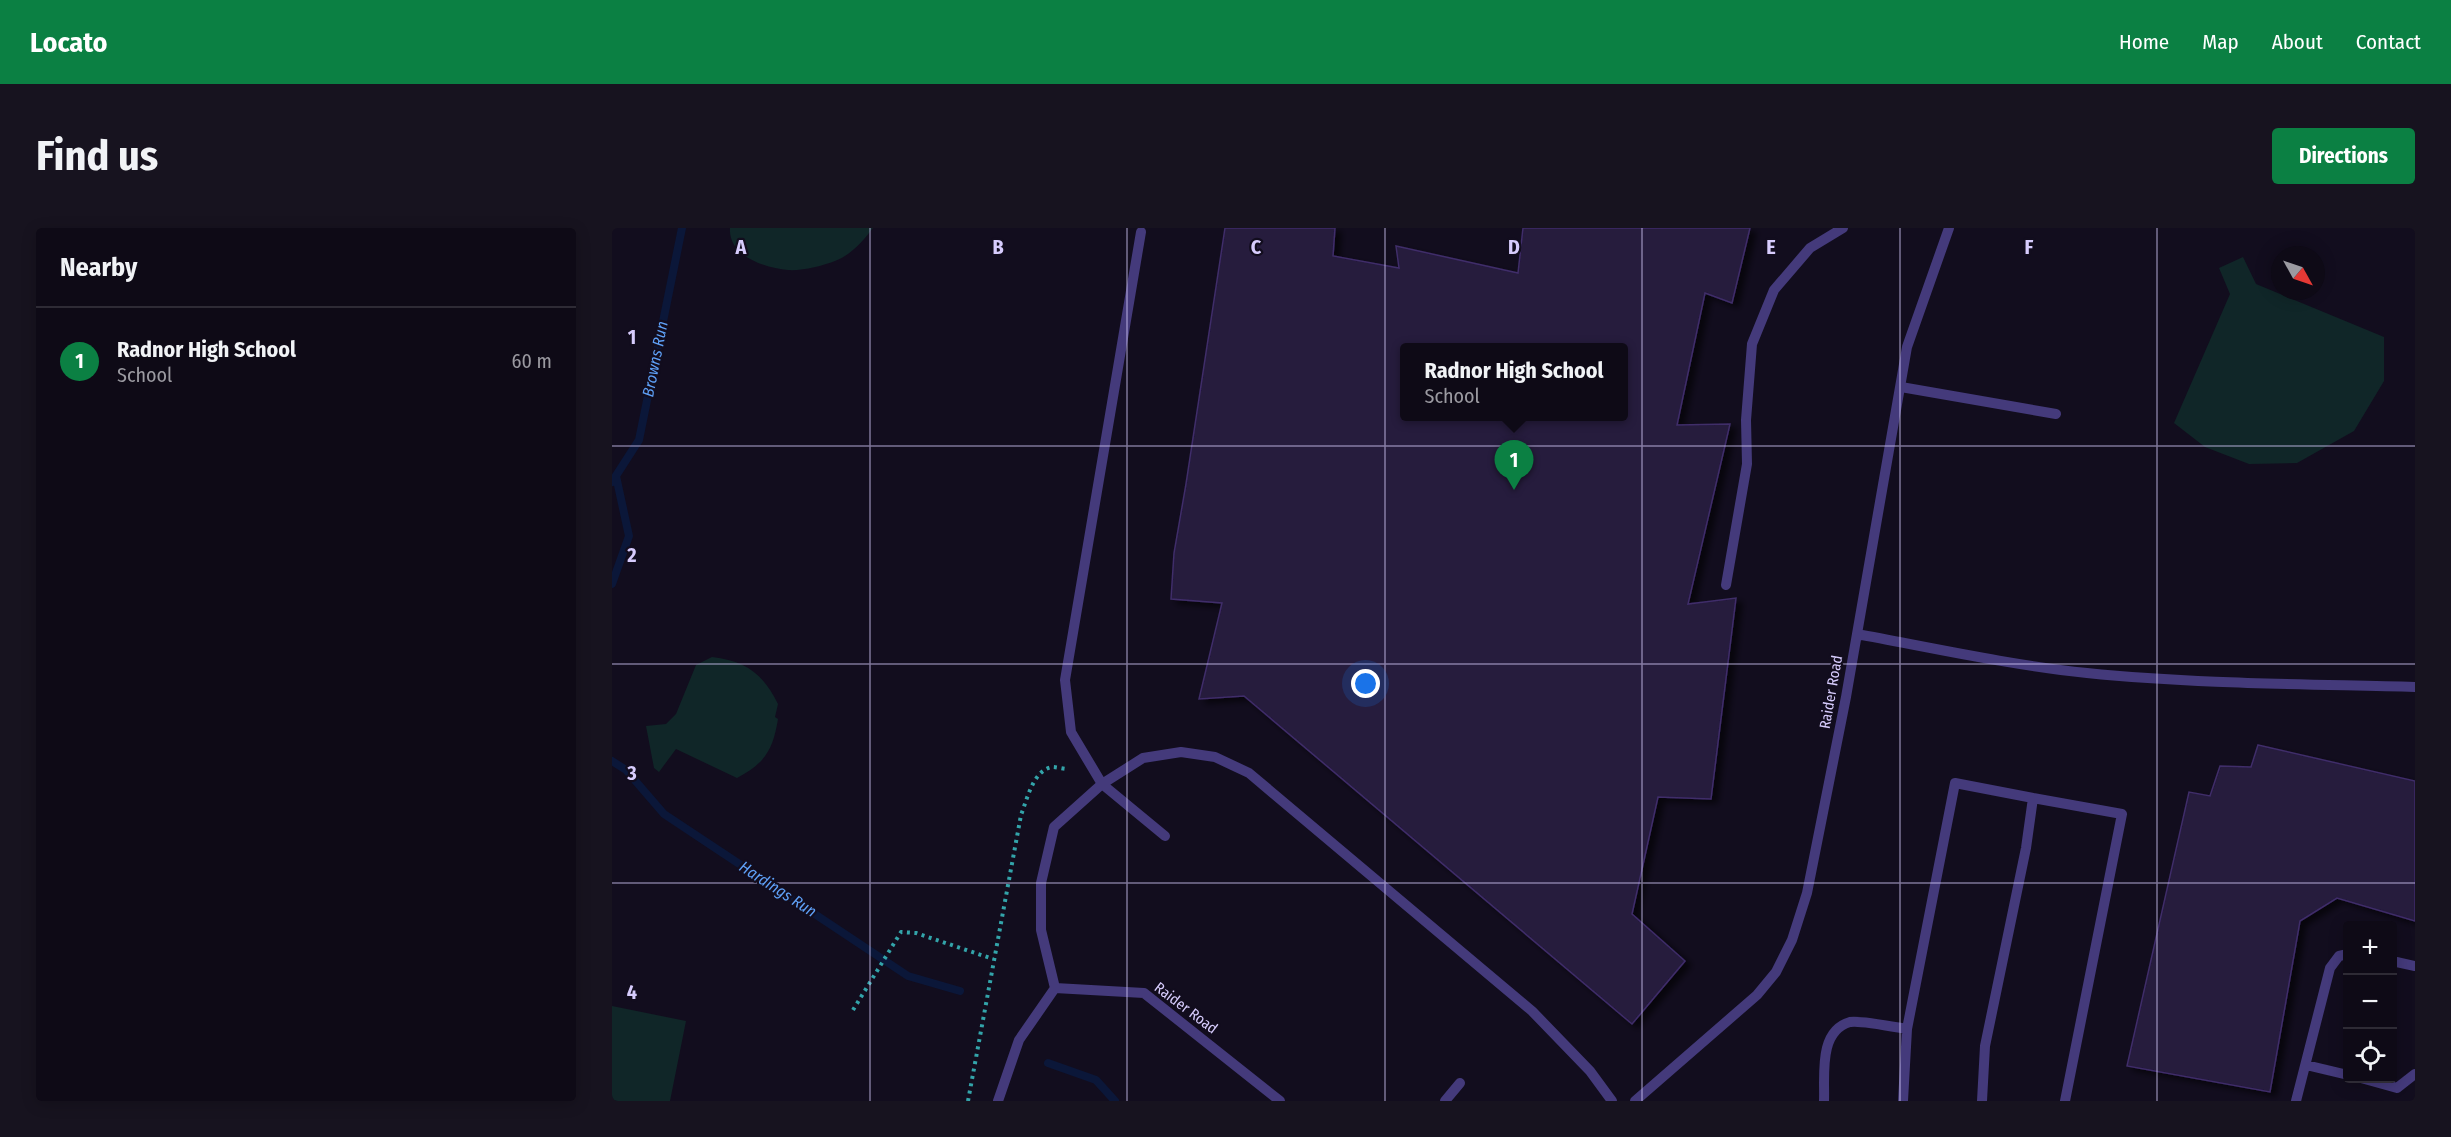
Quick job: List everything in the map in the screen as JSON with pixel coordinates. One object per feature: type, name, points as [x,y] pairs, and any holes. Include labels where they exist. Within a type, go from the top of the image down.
[{"type":"lane","points":[[1726,585],[1747,464],[1746,420],[1752,344],[1774,290],[1810,248],[1843,228]]},
{"type":"lane","name":"Raider Road","points":[[1635,1101],[1757,995],[1776,972],[1792,940],[1807,893],[1857,634],[1908,347],[1949,228]]},
{"type":"lane","points":[[1141,232],[1065,680],[1071,732],[1102,784],[1165,836]]},
{"type":"lane","points":[[1901,387],[2056,414]]},
{"type":"lane","points":[[1857,634],[2012,663],[2086,673],[2183,681],[2415,687]]},
{"type":"lane","points":[[998,1101],[1019,1040],[1055,988],[1041,930],[1041,883],[1054,827],[1102,784],[1143,758],[1181,752],[1215,757],[1249,773],[1532,1011],[1590,1071],[1612,1101]]},
{"type":"lane","points":[[1904,1101],[1906,1029],[1955,783],[2122,814],[2065,1101]]},
{"type":"lane","points":[[1982,1101],[1985,1046],[2026,848],[2033,798]]},
{"type":"lane","points":[[2296,1101],[2330,968],[2339,956],[2343,955]]},
{"type":"lane","points":[[2397,962],[2415,966]]},
{"type":"lane","name":"Raider Road","points":[[1055,988],[1144,993],[1280,1101]]},
{"type":"lane","points":[[1824,1101],[1825,1050],[1834,1032],[1851,1022],[1906,1029]]},
{"type":"lane","points":[[2306,1065],[2343,1074]]},
{"type":"lane","points":[[2379,1083],[2397,1088],[2415,1074]]},
{"type":"lane","points":[[1445,1101],[1460,1083]]},
{"type":"path","points":[[968,1101],[1021,815],[1029,792],[1040,773],[1052,767],[1067,770]]},
{"type":"path","points":[[853,1010],[887,950],[901,932],[916,933],[993,959]]},
{"type":"green space","points":[[730,228],[873,228],[856,247],[841,258],[830,263],[794,270],[769,267],[750,259],[735,246]]},
{"type":"green space","points":[[2243,257],[2256,284],[2271,290],[2271,300],[2295,300],[2384,337],[2384,381],[2354,431],[2297,463],[2249,464],[2205,447],[2174,423],[2230,294],[2219,268]]},
{"type":"green space","points":[[712,657],[734,662],[752,670],[772,693],[778,704],[775,717],[778,719],[770,747],[755,767],[737,778],[676,749],[659,772],[654,768],[646,726],[666,724],[676,714],[696,665]]},
{"type":"green space","points":[[612,1006],[686,1021],[670,1101],[612,1101]]},
{"type":"building","points":[[1225,228],[1335,228],[1333,256],[1399,268],[1396,246],[1518,273],[1523,228],[1750,228],[1732,303],[1705,293],[1677,425],[1730,424],[1688,604],[1736,598],[1711,799],[1658,797],[1632,914],[1685,961],[1632,1024],[1244,696],[1199,699],[1222,603],[1171,599],[1174,553]]},
{"type":"building","points":[[2258,745],[2415,781],[2415,921],[2337,898],[2300,921],[2270,1092],[2127,1066],[2189,792],[2210,796],[2220,766],[2251,767]]},
{"type":"waterway","name":"Browns Run","points":[[612,482],[639,440],[682,228]]},
{"type":"waterway","name":"Hardings Run","points":[[612,584],[629,536],[616,476]]},
{"type":"waterway","name":"Hardings Run","points":[[612,761],[626,770],[664,814],[908,976],[960,991]]},
{"type":"waterway","name":"Hardings Run","points":[[1048,1063],[1096,1080],[1115,1101]]},
{"type":"place","name":"Radnor High School","points":[[1514,490]]}]
